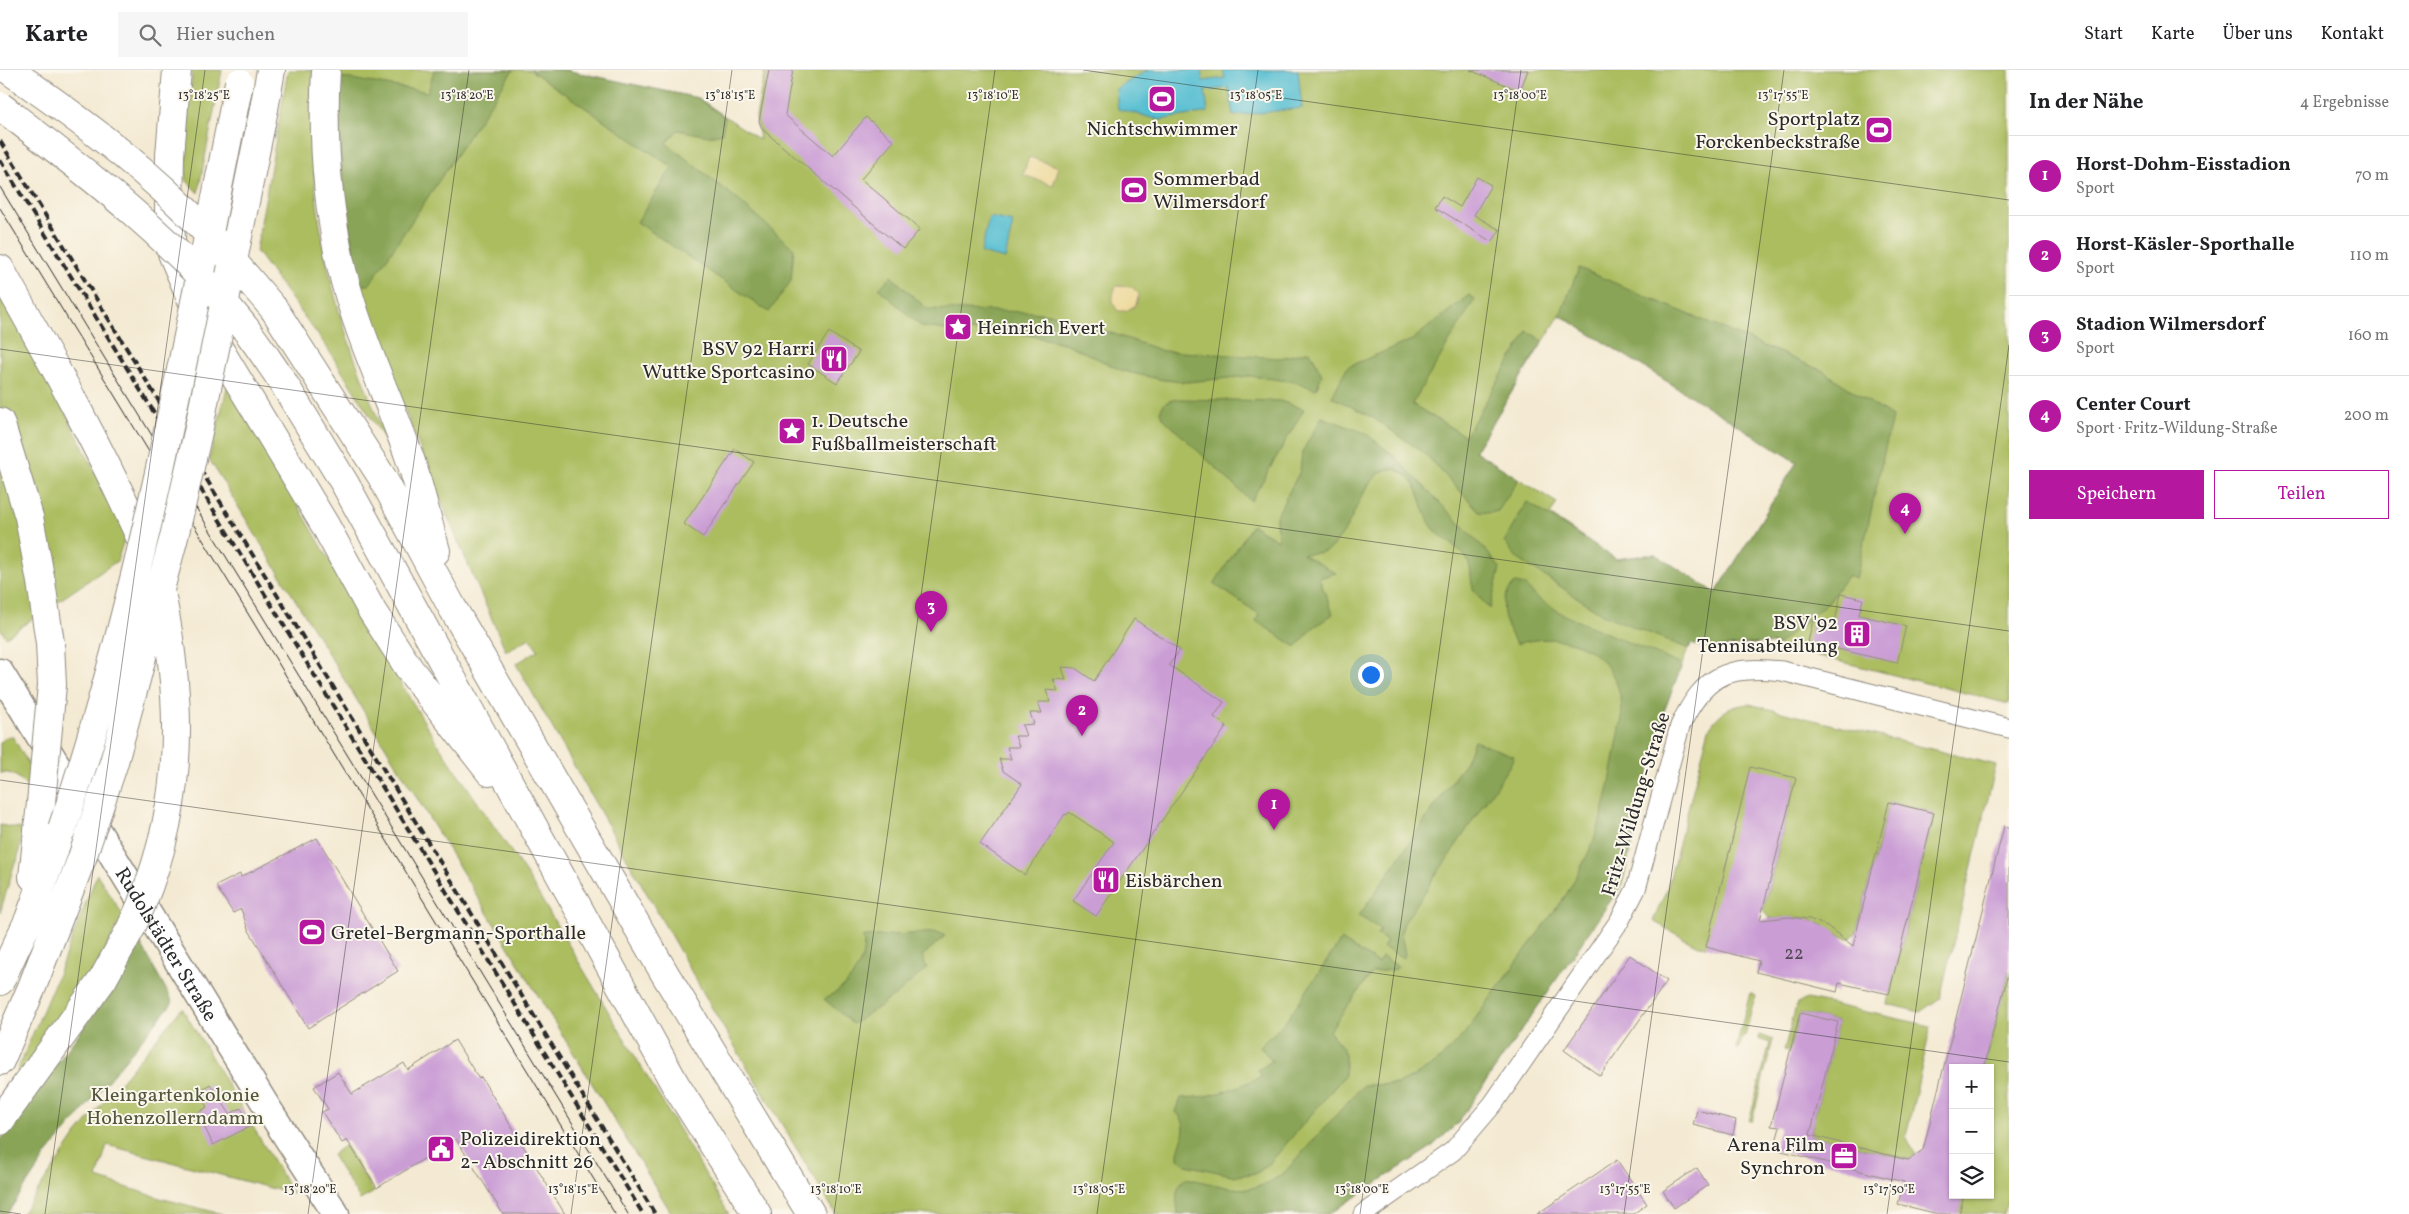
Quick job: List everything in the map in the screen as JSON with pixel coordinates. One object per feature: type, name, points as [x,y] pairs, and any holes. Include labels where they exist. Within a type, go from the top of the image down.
[{"type":"highway","points":[[9,70],[65,109],[181,206],[220,246],[274,309],[382,477],[452,607],[665,974],[811,1214]]},
{"type":"highway","points":[[176,70],[170,155],[169,210],[172,253],[198,314],[324,525],[372,611],[410,670],[539,834]]},
{"type":"highway","points":[[0,1061],[32,987],[82,858],[114,762],[174,537],[198,432],[271,70]]},
{"type":"highway","points":[[326,70],[324,106],[325,161],[342,271],[366,348],[409,457],[452,607]]},
{"type":"highway","points":[[0,982],[29,919],[62,829],[89,751],[120,637],[188,336],[240,77]]},
{"type":"highway","points":[[0,106],[124,205],[190,266],[237,317],[282,379],[345,484],[675,1084],[757,1214]]},
{"type":"highway","points":[[0,269],[83,416],[148,555],[161,592],[172,646],[177,714],[176,761],[169,814],[155,870],[132,926],[103,979],[0,1120]]},
{"type":"highway","points":[[0,422],[29,517],[42,582],[50,643],[52,685],[29,919]]},
{"type":"street","name":"Fritz-Wildung-Straße","points":[[1363,1214],[1453,1151],[1493,1104],[1620,920],[1636,889],[1680,726],[1687,710],[1713,679],[1729,672],[1755,668],[1782,671],[2009,728]]},
{"type":"street","name":"Rudolstädter Straße","points":[[0,672],[264,1102],[336,1214]]},
{"type":"green space","points":[[193,70],[222,70],[198,193],[186,180],[188,105]]},
{"type":"green space","points":[[288,70],[313,70],[312,126],[315,182],[327,265],[345,331],[388,445],[326,346],[256,251]]},
{"type":"green space","points":[[340,70],[565,70],[698,98],[760,140],[756,116],[765,70],[2009,70],[2009,704],[1767,643],[1713,648],[1690,644],[1664,711],[1622,884],[1457,1124],[1430,1148],[1329,1214],[836,1214],[720,1022],[516,664],[538,650],[530,638],[506,651],[436,488],[386,362],[367,306],[358,273],[345,206],[339,137]],"holes":[[[1560,315],[1797,462],[1716,593],[1655,554],[1616,559],[1550,515],[1557,503],[1475,451]]]},
{"type":"green space","points":[[434,70],[513,70],[369,285],[361,285],[350,234],[343,182],[339,77],[428,92]]},
{"type":"green space","points":[[530,70],[565,70],[698,98],[725,117],[722,133],[709,136],[678,130],[666,143],[737,199],[794,249],[791,281],[769,312],[637,222],[672,167]]},
{"type":"green space","points":[[1579,268],[1823,371],[1892,417],[1856,579],[1847,576],[1829,601],[1778,645],[1756,644],[1712,647],[1691,644],[1689,649],[1604,615],[1518,559],[1504,542],[1527,502],[1616,559],[1655,554],[1716,593],[1797,462],[1560,315]]},
{"type":"green space","points":[[891,276],[927,309],[1031,312],[1059,315],[1163,351],[1280,358],[1310,351],[1322,375],[1316,389],[1295,382],[1251,376],[1187,382],[1163,380],[1123,371],[1067,344],[1015,332],[956,331],[922,327],[879,289]]},
{"type":"green space","points":[[0,292],[56,393],[126,534],[117,561],[6,637],[0,628]]},
{"type":"green space","points":[[1469,295],[1475,299],[1412,404],[1465,436],[1528,331],[1543,341],[1475,451],[1519,479],[1498,511],[1490,513],[1480,512],[1423,452],[1372,417],[1332,397],[1347,367],[1412,340]]},
{"type":"green space","points":[[228,384],[400,682],[436,741],[527,875],[729,1214],[672,1214],[209,459]]},
{"type":"green space","points":[[1177,399],[1280,401],[1304,409],[1251,501],[1164,419],[1160,412],[1164,404]]},
{"type":"green space","points":[[1322,417],[1365,433],[1393,455],[1483,547],[1500,568],[1490,609],[1473,588],[1467,559],[1431,525],[1415,486],[1410,479],[1393,469],[1382,471],[1369,485],[1343,534],[1336,543],[1328,550],[1319,553],[1302,554],[1336,573],[1319,578],[1333,614],[1313,628],[1296,647],[1256,621],[1259,614],[1214,584],[1252,525],[1278,540],[1276,517],[1300,471],[1302,452]]},
{"type":"green space","points":[[1515,583],[1524,585],[1540,600],[1566,616],[1682,665],[1664,711],[1622,884],[1457,1124],[1430,1148],[1329,1214],[1178,1214],[1177,1190],[1186,1178],[1230,1188],[1248,1189],[1267,1184],[1284,1173],[1363,1085],[1397,1084],[1415,1076],[1437,1062],[1464,1034],[1566,895],[1580,870],[1593,843],[1607,797],[1622,718],[1620,696],[1614,678],[1604,663],[1591,651],[1575,644],[1556,640],[1537,640],[1516,644],[1508,628],[1504,613],[1505,598]]},
{"type":"green space","points":[[1749,704],[1996,765],[1940,998],[1920,1012],[1887,1004],[1934,813],[1889,802],[1856,933],[1851,938],[1842,936],[1812,920],[1794,918],[1770,919],[1763,911],[1796,778],[1706,947],[1692,943],[1653,921],[1667,889],[1709,729],[1721,714],[1736,706]]},
{"type":"green space","points":[[6,737],[13,737],[34,774],[32,795],[19,778],[11,774],[0,773],[0,743]]},
{"type":"green space","points":[[1474,741],[1514,756],[1510,765],[1404,923],[1401,932],[1405,955],[1403,958],[1383,947],[1387,941],[1377,935],[1380,929],[1359,916],[1466,761]]},
{"type":"green space","points":[[0,825],[23,829],[17,862],[15,862],[0,913]]},
{"type":"green space","points":[[97,874],[123,915],[101,959],[8,1092],[57,977]]},
{"type":"green space","points":[[937,932],[945,936],[922,956],[927,968],[896,995],[853,1024],[824,999],[841,989],[854,974],[862,956],[864,947],[863,937]]},
{"type":"green space","points":[[1341,940],[1378,963],[1382,957],[1398,966],[1396,969],[1372,973],[1329,1031],[1342,1047],[1345,1055],[1345,1075],[1269,1164],[1257,1173],[1236,1176],[1186,1165],[1178,1158],[1184,1131],[1183,1122],[1176,1112],[1181,1098],[1223,1092],[1262,1076],[1258,1070],[1272,1061],[1260,1046],[1284,1024]]},
{"type":"green space","points":[[141,944],[173,1002],[47,1154],[7,1214],[0,1214],[0,1141],[86,1024]]},
{"type":"green space","points":[[2009,970],[2009,1194],[2004,1214],[1965,1214],[1959,1212],[1963,1199],[1994,1199],[1994,1064],[1985,1064]]},
{"type":"green space","points":[[1750,993],[1755,996],[1745,1036],[1743,1035],[1739,1049],[1736,1048]]},
{"type":"green space","points":[[1807,999],[1931,1026],[1906,1136],[1915,1154],[1910,1160],[1810,1135],[1838,1022],[1800,1013],[1789,1051],[1784,1050],[1797,1003]]},
{"type":"green space","name":"Kleingartenkolonie Hohenzollerndamm","points":[[182,1008],[293,1194],[107,1145],[97,1178],[160,1198],[222,1214],[22,1214],[76,1135]]},
{"type":"green space","points":[[1759,1035],[1773,1040],[1752,1121],[1749,1121],[1770,1043],[1758,1039]]},
{"type":"green space","points":[[345,1145],[374,1192],[360,1200],[332,1155]]},
{"type":"sand","points":[[1029,157],[1059,167],[1053,185],[1023,175]]},
{"type":"sand","points":[[1116,286],[1132,287],[1139,294],[1136,305],[1126,311],[1118,311],[1113,299]]},
{"type":"water","name":"Nichtschwimmer","points":[[1148,70],[1201,70],[1203,81],[1225,78],[1223,70],[1298,70],[1302,108],[1233,116],[1229,88],[1205,91],[1208,112],[1160,120],[1118,109],[1116,89]]},
{"type":"water","points":[[989,217],[1013,222],[1005,259],[981,253]]},
{"type":"building","points":[[769,70],[793,70],[785,115],[833,156],[866,117],[894,141],[861,179],[920,229],[903,249],[762,129],[759,121]]},
{"type":"building","points":[[1470,70],[1528,70],[1520,91]]},
{"type":"building","points":[[1477,177],[1491,185],[1474,215],[1500,230],[1492,242],[1435,207],[1442,196],[1460,207]]},
{"type":"building","points":[[829,332],[859,352],[837,383],[808,364]]},
{"type":"building","points":[[735,449],[754,462],[703,537],[684,524]]},
{"type":"building","name":"BSV '92 Tennisabteilung","points":[[1841,594],[1863,599],[1859,615],[1906,626],[1897,663],[1808,642],[1813,621],[1834,626]]},
{"type":"building","points":[[1134,619],[1180,650],[1169,665],[1224,702],[1214,717],[1227,726],[1096,916],[1073,901],[1114,842],[1069,812],[1067,815],[1065,814],[1025,875],[980,844],[1022,784],[1003,771],[999,759],[1011,759],[1007,747],[1019,747],[1015,736],[1026,736],[1022,725],[1034,724],[1030,713],[1042,713],[1038,702],[1050,702],[1046,690],[1058,691],[1053,679],[1066,680],[1062,667],[1075,668],[1094,681]]},
{"type":"building","points":[[1750,767],[1796,778],[1760,920],[1789,917],[1809,919],[1827,926],[1853,946],[1889,802],[1934,813],[1889,994],[1839,983],[1837,992],[1756,972],[1759,961],[1706,947]]},
{"type":"building","points":[[2004,826],[2009,827],[2009,970],[1985,1064],[1949,1064],[1949,1199],[1963,1199],[1959,1214],[1938,1214],[1898,1204],[1904,1182],[1774,1149],[1780,1127],[1771,1126],[1800,1013],[1838,1022],[1810,1135],[1908,1160],[1923,1150]]},
{"type":"building","name":"Gretel-Bergmann-Sporthalle","points":[[317,838],[398,971],[308,1028],[248,929],[241,909],[233,913],[216,886],[240,874],[241,877]]},
{"type":"building","points":[[1630,955],[1667,981],[1600,1076],[1564,1050]]},
{"type":"building","points":[[455,1040],[479,1079],[481,1077],[565,1214],[503,1214],[456,1139],[377,1188],[347,1140],[342,1143],[322,1112],[328,1109],[314,1087],[338,1072],[352,1094],[404,1063],[408,1070]]},
{"type":"building","points":[[210,1084],[230,1114],[241,1108],[251,1126],[213,1145],[198,1113],[207,1107],[198,1092]]},
{"type":"building","points":[[1697,1110],[1736,1120],[1733,1135],[1693,1125]]},
{"type":"building","points":[[1617,1160],[1647,1204],[1633,1214],[1537,1214]]},
{"type":"building","points":[[1697,1168],[1708,1185],[1674,1208],[1663,1191]]},
{"type":"tram line","points":[[0,187],[628,1214]]},
{"type":"tram line","points":[[0,208],[615,1214]]},
{"type":"railway","points":[[0,141],[655,1214]]},
{"type":"railway","points":[[0,160],[643,1214]]},
{"type":"place","name":"Nichtschwimmer","points":[[1162,99]]},
{"type":"place","name":"Sportplatz Forckenbeckstraße","points":[[1879,130]]},
{"type":"place","name":"Sommerbad Wilmersdorf","points":[[1134,190]]},
{"type":"place","name":"Heinrich Evert","points":[[958,327]]},
{"type":"place","name":"BSV 92 Harri Wuttke Sportcasino","points":[[834,359]]},
{"type":"place","name":"1. Deutsche Fußballmeisterschaft","points":[[792,431]]},
{"type":"place","name":"Center Court","points":[[1905,534]]},
{"type":"place","name":"Stadion Wilmersdorf","points":[[931,632]]},
{"type":"place","name":"BSV '92 Tennisabteilung","points":[[1857,634]]},
{"type":"place","name":"Horst-Käsler-Sporthalle","points":[[1082,736]]},
{"type":"place","name":"Horst-Dohm-Eisstadion","points":[[1274,830]]},
{"type":"place","name":"Eisbärchen","points":[[1106,880]]},
{"type":"place","name":"Gretel-Bergmann-Sporthalle","points":[[312,932]]},
{"type":"place","name":"Polizeidirektion 2- Abschnitt 26","points":[[441,1149]]},
{"type":"place","name":"Arena Film Synchron","points":[[1844,1156]]}]
